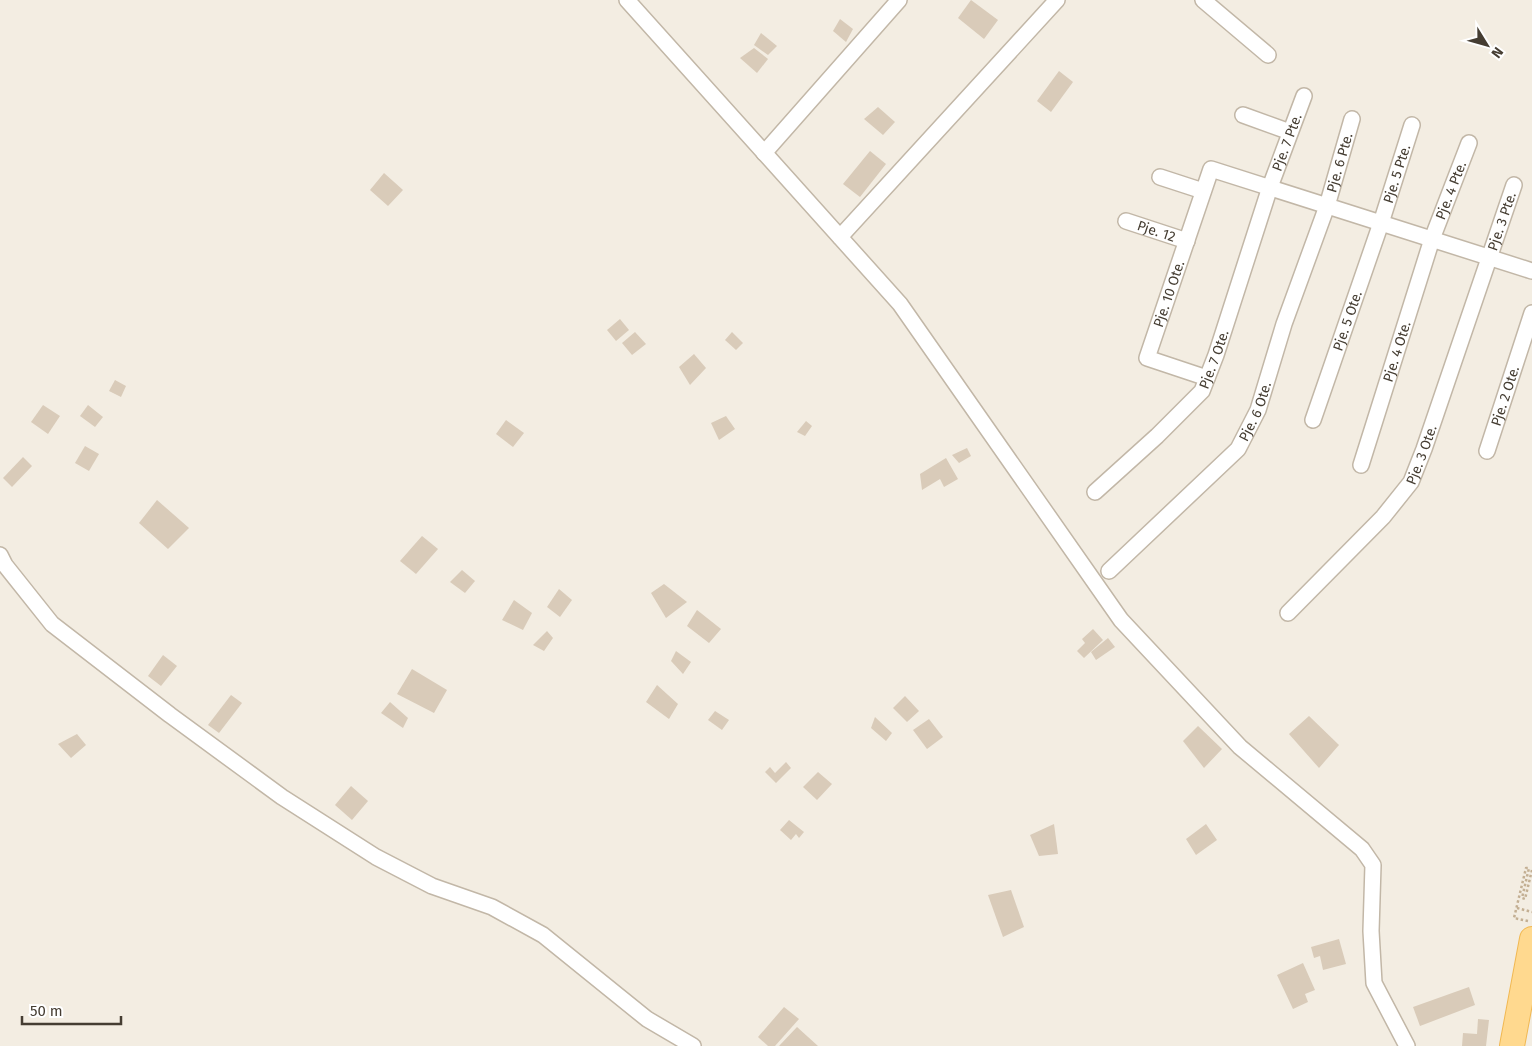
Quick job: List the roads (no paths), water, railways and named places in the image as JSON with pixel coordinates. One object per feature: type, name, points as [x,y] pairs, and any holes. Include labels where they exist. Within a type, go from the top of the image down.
[{"type":"main road","points":[[1512,1046],[1532,939]]},
{"type":"street","points":[[627,0],[900,304],[1121,620],[1240,747],[1362,849],[1373,865],[1372,931],[1374,983],[1407,1046]]},
{"type":"street","points":[[764,153],[899,0]]},
{"type":"street","points":[[840,237],[1057,0]]},
{"type":"street","points":[[1203,0],[1268,55]]},
{"type":"street","name":"Pje. 7 Pte.","points":[[1270,187],[1304,96]]},
{"type":"street","points":[[1243,115],[1290,132]]},
{"type":"street","name":"Pje. 6 Pte.","points":[[1327,206],[1352,119]]},
{"type":"street","name":"Pje. 5 Pte.","points":[[1381,223],[1412,125]]},
{"type":"street","name":"Pje. 4 Pte.","points":[[1432,239],[1469,143]]},
{"type":"street","name":"Pje. 10 Ote.","points":[[1207,378],[1147,358],[1211,169],[1270,187]]},
{"type":"street","points":[[1160,177],[1203,191]]},
{"type":"street","name":"Pje. 3 Pte.","points":[[1488,257],[1514,186]]},
{"type":"street","points":[[1270,187],[1532,271]]},
{"type":"street","name":"Pje. 7 Ote.","points":[[1095,492],[1202,391],[1270,187]]},
{"type":"street","name":"Pje. 6 Ote.","points":[[1109,570],[1238,449],[1258,410],[1284,324],[1327,206]]},
{"type":"street","name":"Pje. 12","points":[[1126,222],[1187,240]]},
{"type":"street","name":"Pje. 5 Ote.","points":[[1313,420],[1381,223]]},
{"type":"street","name":"Pje. 4 Ote.","points":[[1361,465],[1432,239]]},
{"type":"street","name":"Pje. 3 Ote.","points":[[1288,613],[1383,517],[1411,482],[1424,449],[1488,257]]},
{"type":"street","name":"Pje. 2 Ote.","points":[[1487,451],[1532,313]]},
{"type":"street","points":[[0,555],[5,565],[52,624],[170,715],[274,791],[376,857],[432,886],[492,906],[543,935],[647,1019],[693,1046]]}]
